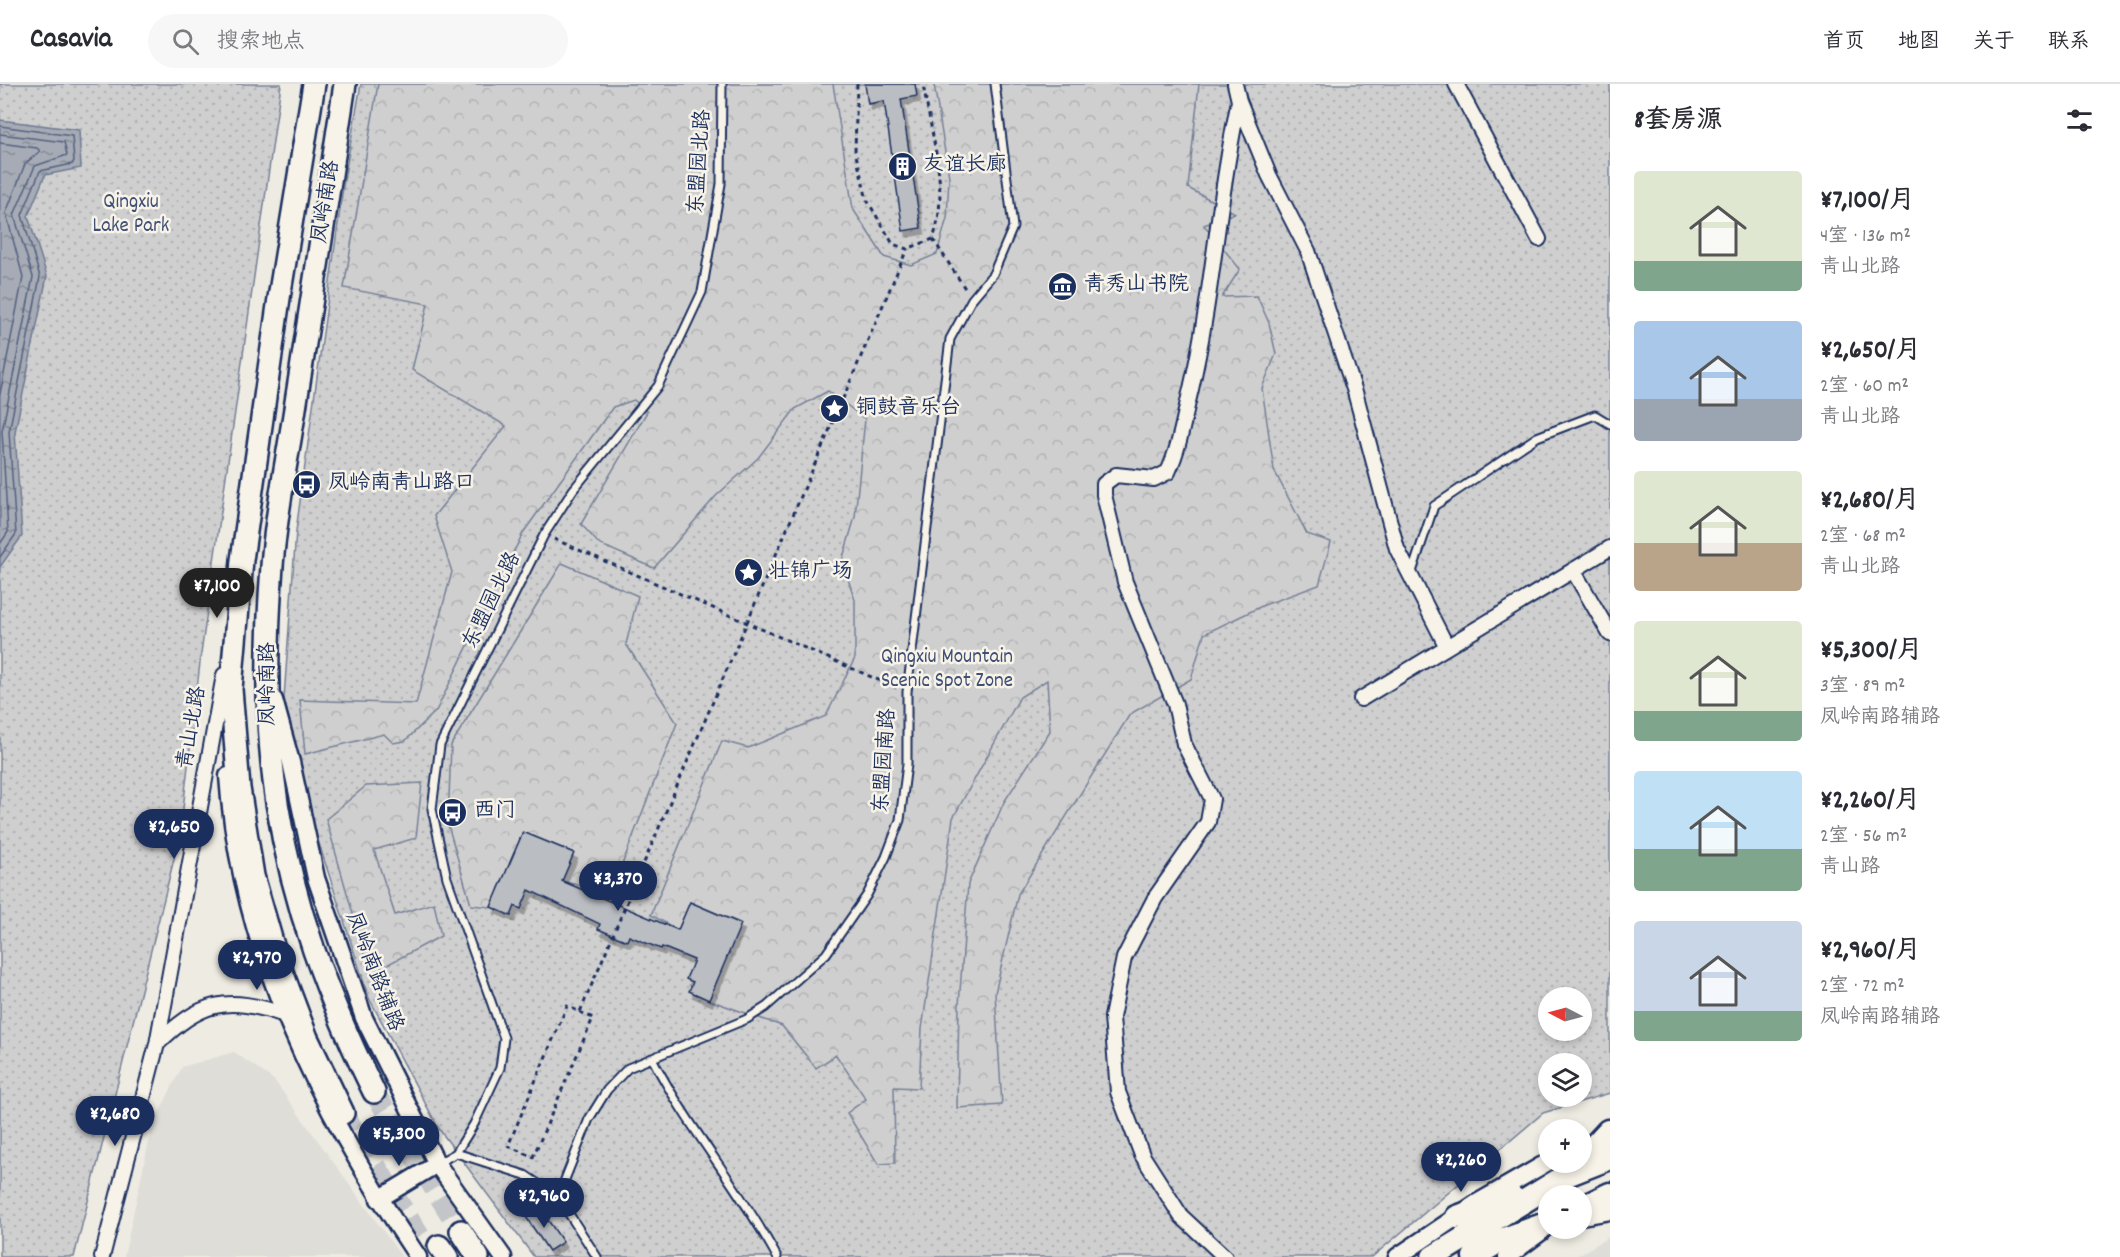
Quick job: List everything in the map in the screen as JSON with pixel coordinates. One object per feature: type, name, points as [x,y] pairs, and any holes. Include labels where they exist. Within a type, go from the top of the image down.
[{"type":"highway","points":[[1592,1148],[1609,1131]]},
{"type":"highway","points":[[1592,1162],[1610,1158]]},
{"type":"highway","points":[[1457,1217],[1559,1173]]},
{"type":"highway","points":[[1433,1257],[1564,1173]]},
{"type":"highway","points":[[1592,1203],[1610,1194]]},
{"type":"highway","points":[[1474,1257],[1501,1240],[1538,1228]]},
{"type":"main road","name":"凤岭南路","points":[[314,84],[279,298],[242,560],[244,712],[248,775],[265,871],[287,953],[348,1109]]},
{"type":"main road","name":"凤岭南路","points":[[345,84],[272,564],[267,675],[276,794],[293,884],[314,958],[341,1024],[374,1092]]},
{"type":"main road","points":[[461,1231],[478,1257]]},
{"type":"street","points":[[1235,84],[1239,101],[1269,175],[1308,251],[1355,392],[1397,549],[1447,647]]},
{"type":"street","points":[[1456,84],[1539,239]]},
{"type":"street","points":[[1224,1257],[1181,1216],[1142,1155],[1118,1092],[1112,1017],[1124,958],[1155,898],[1208,822],[1212,798],[1184,744],[1175,704],[1125,582],[1104,495],[1104,484],[1116,475],[1154,479],[1168,472],[1176,453],[1200,349],[1228,147],[1239,101]]},
{"type":"street","points":[[1361,699],[1610,548]]},
{"type":"street","name":"青山北路","points":[[102,1257],[157,1044],[242,560]]},
{"type":"street","points":[[1573,570],[1610,634]]},
{"type":"street","name":"凤岭南路辅路","points":[[267,675],[291,762],[316,878],[338,949],[364,1018],[437,1164],[503,1257]]},
{"type":"street","points":[[222,682],[231,810],[242,878],[264,959],[285,1015],[325,1101],[379,1199],[434,1254]]},
{"type":"street","points":[[157,1044],[183,1019],[215,1005],[252,1005],[285,1015]]},
{"type":"street","points":[[1592,1140],[1609,1131]]},
{"type":"street","points":[[379,1199],[437,1164]]},
{"type":"street","points":[[1397,1257],[1457,1217],[1538,1168]]},
{"type":"street","points":[[1592,1214],[1610,1211]]},
{"type":"street","points":[[1507,1257],[1538,1233]]},
{"type":"lane","name":"东盟园北路","points":[[456,1153],[474,1124],[500,1068],[504,1038],[447,878],[436,832],[432,809],[440,745],[544,535],[573,490],[658,386],[702,292],[721,184],[722,84]]},
{"type":"lane","name":"东盟园南路","points":[[558,1197],[588,1119],[607,1090],[628,1068],[747,1019],[766,1007],[826,954],[861,903],[886,857],[900,820],[907,764],[907,692],[950,339],[972,299],[993,274],[1012,227],[995,84]]},
{"type":"lane","points":[[1411,575],[1434,506],[1538,436],[1595,415],[1610,423]]},
{"type":"lane","points":[[652,1058],[674,1102],[761,1227],[777,1257]]},
{"type":"lane","points":[[437,1164],[456,1153],[525,1175],[558,1197],[597,1257]]},
{"type":"path","points":[[857,84],[855,151],[867,200],[893,244],[907,249],[933,239],[938,225],[940,193],[923,84]]},
{"type":"path","points":[[933,239],[972,299]]},
{"type":"path","points":[[580,1012],[907,249]]},
{"type":"path","points":[[544,535],[907,692]]},
{"type":"path","points":[[567,1006],[580,1012],[593,1017],[533,1157],[508,1146],[567,1006]]},
{"type":"shaded area","points":[[234,1052],[274,1080],[402,1257],[124,1257],[152,1127],[182,1067]]},
{"type":"shaded area","points":[[1610,1237],[1610,1257],[1575,1257],[1607,1238]]},
{"type":"green space","name":"Qingxiu Lake Park","points":[[0,84],[281,84],[201,654],[180,835],[74,1257],[0,1257]]},
{"type":"green space","name":"Qingxiu Mountain Scenic Spot Zone","points":[[361,84],[1610,84],[1610,1093],[1592,1098],[1592,1053],[1538,1053],[1538,1107],[1563,1107],[1543,1113],[1372,1257],[534,1257],[439,1129],[369,998],[309,813],[284,698],[296,531],[344,180]]},
{"type":"green space","points":[[378,84],[833,84],[853,209],[884,257],[911,265],[937,254],[947,218],[949,177],[934,84],[1199,84],[1188,188],[1235,213],[1204,225],[1240,269],[1222,297],[1257,296],[1269,323],[1276,354],[1262,388],[1274,470],[1307,534],[1331,542],[1319,585],[1264,605],[1204,634],[1191,679],[1130,714],[1018,894],[995,993],[1002,1105],[957,1108],[959,1005],[968,884],[1004,802],[1050,731],[1047,680],[1020,697],[953,818],[922,1029],[919,1088],[894,1087],[895,1163],[878,1164],[847,1113],[866,1099],[836,1055],[816,1068],[782,1026],[709,1000],[740,923],[690,902],[678,930],[651,915],[722,741],[748,748],[826,716],[855,658],[855,600],[842,561],[855,517],[865,419],[828,391],[795,409],[758,458],[716,496],[654,568],[599,544],[581,524],[647,412],[634,400],[613,407],[523,533],[436,711],[405,741],[393,743],[384,734],[305,754],[300,700],[416,704],[452,572],[434,516],[506,426],[412,370],[428,304],[344,288]]},
{"type":"green space","points":[[562,563],[638,596],[626,644],[677,723],[611,893],[562,881],[574,853],[523,832],[491,907],[471,905],[448,825],[451,745]]},
{"type":"green space","points":[[422,783],[416,838],[374,850],[395,915],[434,903],[441,936],[370,974],[326,819],[366,786]]},
{"type":"water","points":[[0,120],[79,130],[81,168],[45,175],[28,216],[47,276],[15,432],[22,536],[0,567]]},
{"type":"building","name":"友谊长廊","points":[[865,84],[915,84],[917,96],[901,99],[921,228],[903,231],[884,101],[868,104]]},
{"type":"building","points":[[523,832],[574,853],[562,881],[678,930],[690,902],[741,924],[709,1000],[689,991],[693,982],[686,979],[694,960],[629,936],[627,941],[598,929],[600,924],[529,890],[521,909],[515,906],[511,916],[491,907]]},
{"type":"building","points":[[539,1207],[563,1242],[549,1251],[526,1217]]},
{"type":"tunnel","points":[[374,1092],[461,1231]]},
{"type":"tunnel","points":[[343,1113],[430,1253]]},
{"type":"place","name":"友谊长廊","points":[[902,166]]},
{"type":"place","name":"青秀山书院","points":[[1063,286]]},
{"type":"place","name":"铜鼓音乐台","points":[[835,409]]},
{"type":"place","name":"凤岭南青山路口","points":[[307,484]]},
{"type":"place","name":"壮锦广场","points":[[748,573]]},
{"type":"place","name":"西门","points":[[453,812]]}]
